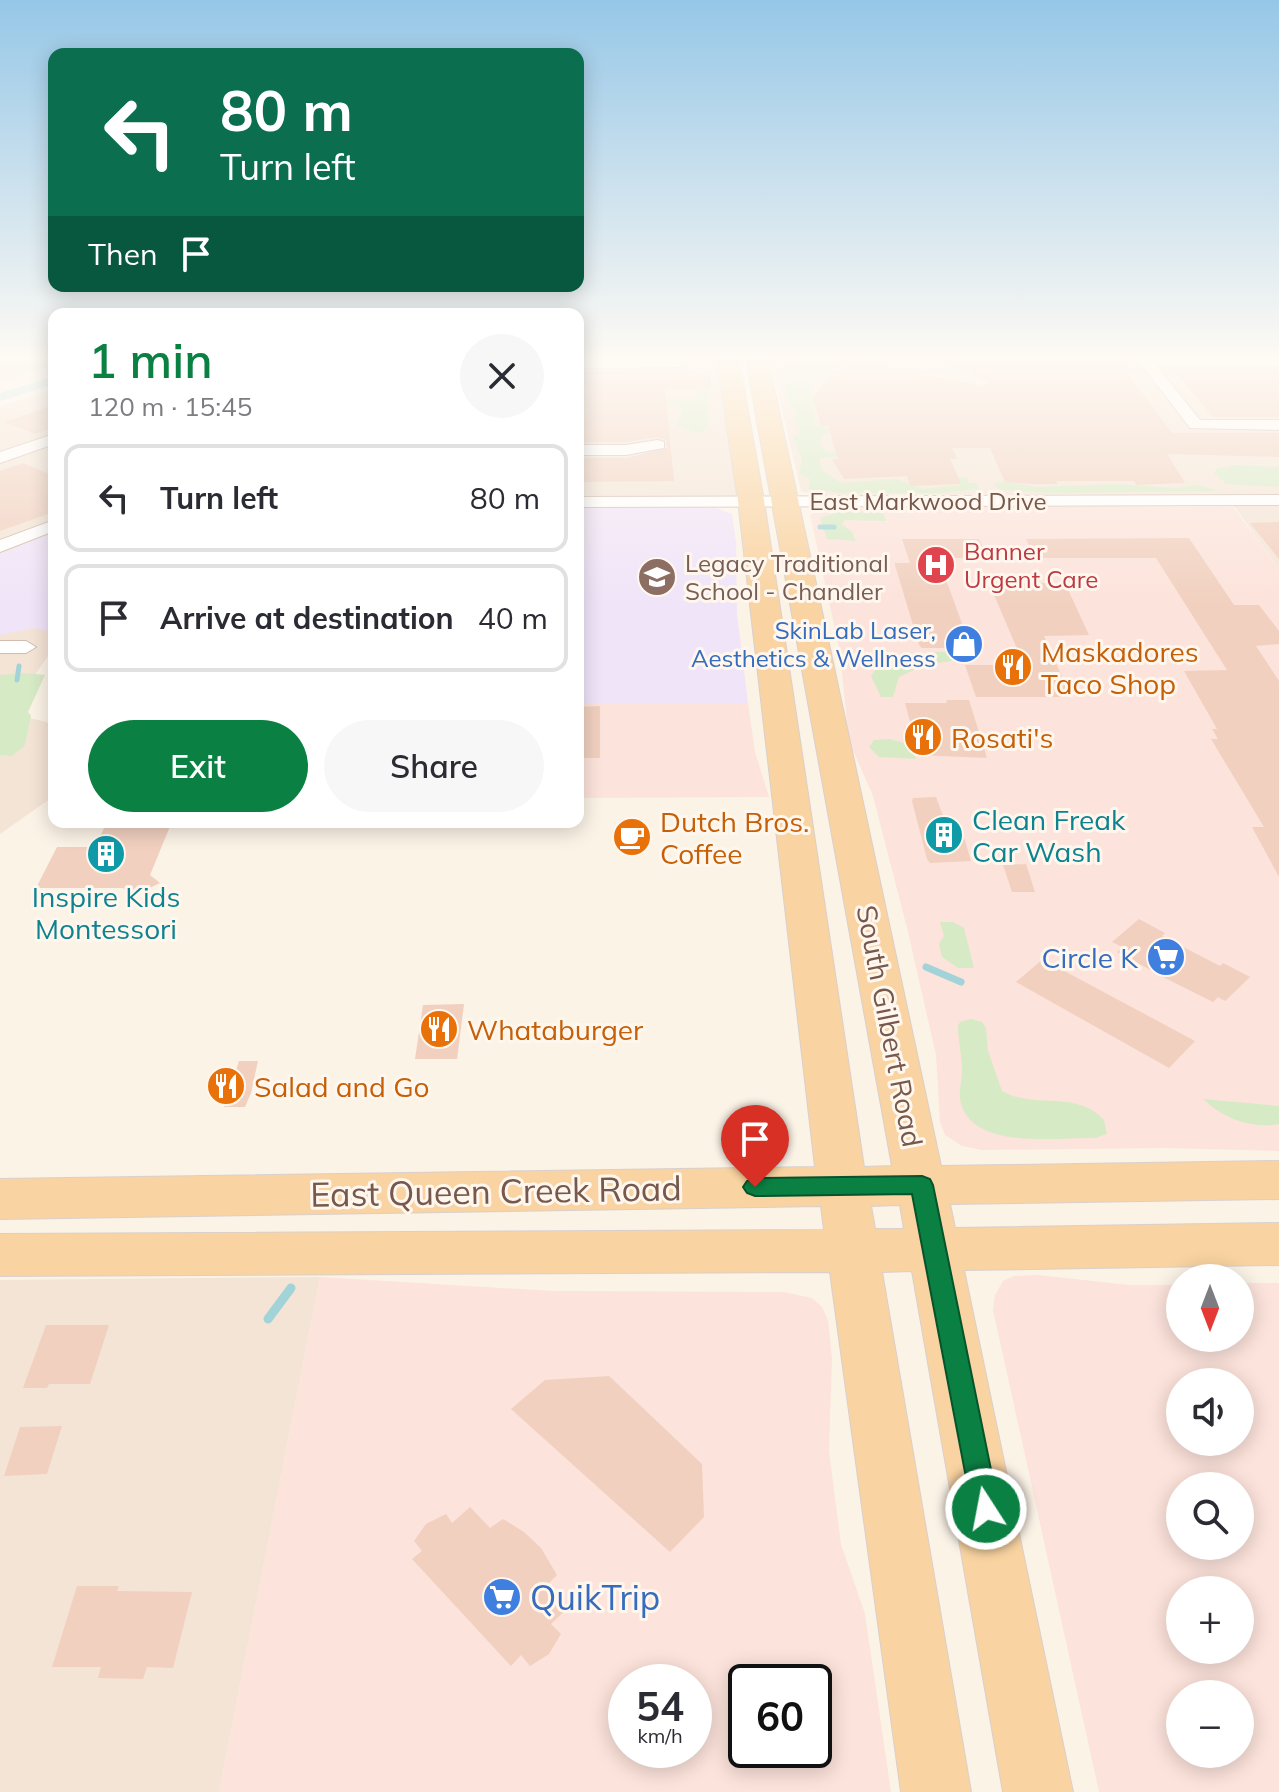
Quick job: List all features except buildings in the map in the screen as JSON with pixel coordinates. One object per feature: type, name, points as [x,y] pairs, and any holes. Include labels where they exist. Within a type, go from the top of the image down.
[{"type":"main road","name":"South Gilbert Road","points":[[750,439],[767,501],[922,1185],[1038,1792]]},
{"type":"main road","name":"South Gilbert Road","points":[[762,439],[842,1186],[936,1792]]},
{"type":"main road","name":"East Queen Creek Road","points":[[0,1199],[1279,1180]]},
{"type":"main road","name":"East Queen Creek Road","points":[[0,1255],[853,1251],[1279,1244]]},
{"type":"street","points":[[0,458],[48,441]]},
{"type":"street","points":[[584,450],[626,450],[658,445]]},
{"type":"street","points":[[33,447],[48,453]]},
{"type":"street","name":"East Markwood Drive","points":[[584,502],[1279,500]]},
{"type":"street","points":[[0,546],[48,527]]},
{"type":"street","points":[[0,647],[26,647]]},
{"type":"shaded area","points":[[0,439],[48,439],[48,539],[0,559]]},
{"type":"shaded area","points":[[584,439],[741,439],[751,501],[584,501]]},
{"type":"shaded area","points":[[789,439],[1279,439],[1279,568],[1225,494],[815,495],[801,491]]},
{"type":"shaded area","points":[[1233,507],[1279,568],[1279,1151],[1165,1148],[982,1150],[962,1146],[945,1135],[940,1122],[936,1055],[908,932],[873,796],[852,748],[847,723],[840,652],[810,515],[821,508]]},
{"type":"shaded area","name":"Legacy Traditional School - Chandler","points":[[584,508],[716,508],[732,514],[736,541],[737,614],[748,703],[584,703]]},
{"type":"shaded area","points":[[48,534],[48,631],[33,628],[0,635],[0,554]]},
{"type":"shaded area","points":[[48,622],[48,656],[9,713],[48,723],[48,800],[0,834],[0,626]]},
{"type":"shaded area","points":[[584,703],[748,703],[755,752],[769,797],[584,798]]},
{"type":"shaded area","points":[[1038,1275],[1129,1285],[1166,1285],[1166,1352],[1254,1352],[1254,1283],[1279,1283],[1279,1792],[1099,1792],[993,1310],[995,1295],[1003,1281],[1014,1276]]},
{"type":"shaded area","points":[[320,1277],[219,1792],[0,1792],[0,1280]]},
{"type":"shaded area","points":[[320,1277],[553,1291],[784,1292],[812,1298],[822,1307],[828,1320],[832,1359],[829,1451],[841,1544],[865,1614],[891,1792],[219,1792]]},
{"type":"green space","points":[[794,439],[821,439],[820,445],[828,452],[851,453],[819,458],[822,470],[841,483],[897,479],[923,489],[960,485],[959,478],[967,477],[969,483],[977,483],[979,489],[939,493],[841,493],[809,489],[810,479],[799,474],[802,460]]},
{"type":"green space","points":[[1237,465],[1279,467],[1279,487],[1226,484],[1214,473],[1216,469]]},
{"type":"green space","points":[[1009,482],[1036,487],[1116,484],[1176,488],[1198,485],[1218,491],[1047,493],[998,489],[994,483]]},
{"type":"green space","points":[[838,512],[883,513],[886,521],[845,520],[842,524],[852,532],[856,541],[827,539],[820,518]]},
{"type":"green space","points":[[936,652],[954,652],[958,660],[924,665],[899,677],[893,697],[881,697],[871,676],[882,660],[926,657]]},
{"type":"green space","points":[[0,675],[45,675],[28,712],[31,716],[25,745],[12,756],[0,755]]},
{"type":"green space","points":[[890,739],[912,745],[916,759],[879,757],[869,747],[874,740]]},
{"type":"green space","points":[[940,922],[953,922],[964,928],[974,968],[958,968],[942,957],[939,944],[944,936]]},
{"type":"green space","points":[[971,1019],[982,1022],[986,1028],[988,1051],[1002,1091],[1028,1099],[1080,1105],[1104,1120],[1107,1134],[1095,1138],[1021,1138],[985,1130],[971,1121],[960,1097],[962,1070],[958,1026],[960,1022]]},
{"type":"green space","points":[[1203,1099],[1279,1106],[1279,1124],[1258,1125],[1238,1121]]},
{"type":"waterway","points":[[820,527],[834,527]]},
{"type":"waterway","points":[[17,680],[19,666]]},
{"type":"waterway","points":[[926,967],[961,982]]},
{"type":"waterway","points":[[268,1319],[291,1288]]},
{"type":"place","name":"Banner Urgent Care","points":[[936,565]]},
{"type":"place","name":"Legacy Traditional School - Chandler","points":[[657,577]]},
{"type":"place","name":"SkinLab Laser, Aesthetics & Wellness","points":[[964,644]]},
{"type":"place","name":"Maskadores Taco Shop","points":[[1013,667]]},
{"type":"place","name":"Rosati's","points":[[923,737]]},
{"type":"place","name":"Clean Freak Car Wash","points":[[944,835]]},
{"type":"place","name":"Dutch Bros. Coffee","points":[[632,837]]},
{"type":"place","name":"Inspire Kids Montessori","points":[[106,854]]},
{"type":"place","name":"Circle K","points":[[1166,957]]},
{"type":"place","name":"Whataburger","points":[[439,1029]]},
{"type":"place","name":"Salad and Go","points":[[226,1086]]},
{"type":"place","name":"QuikTrip","points":[[502,1597]]},
{"type":"route","points":[[755,1187],[922,1185],[986,1509]]}]
